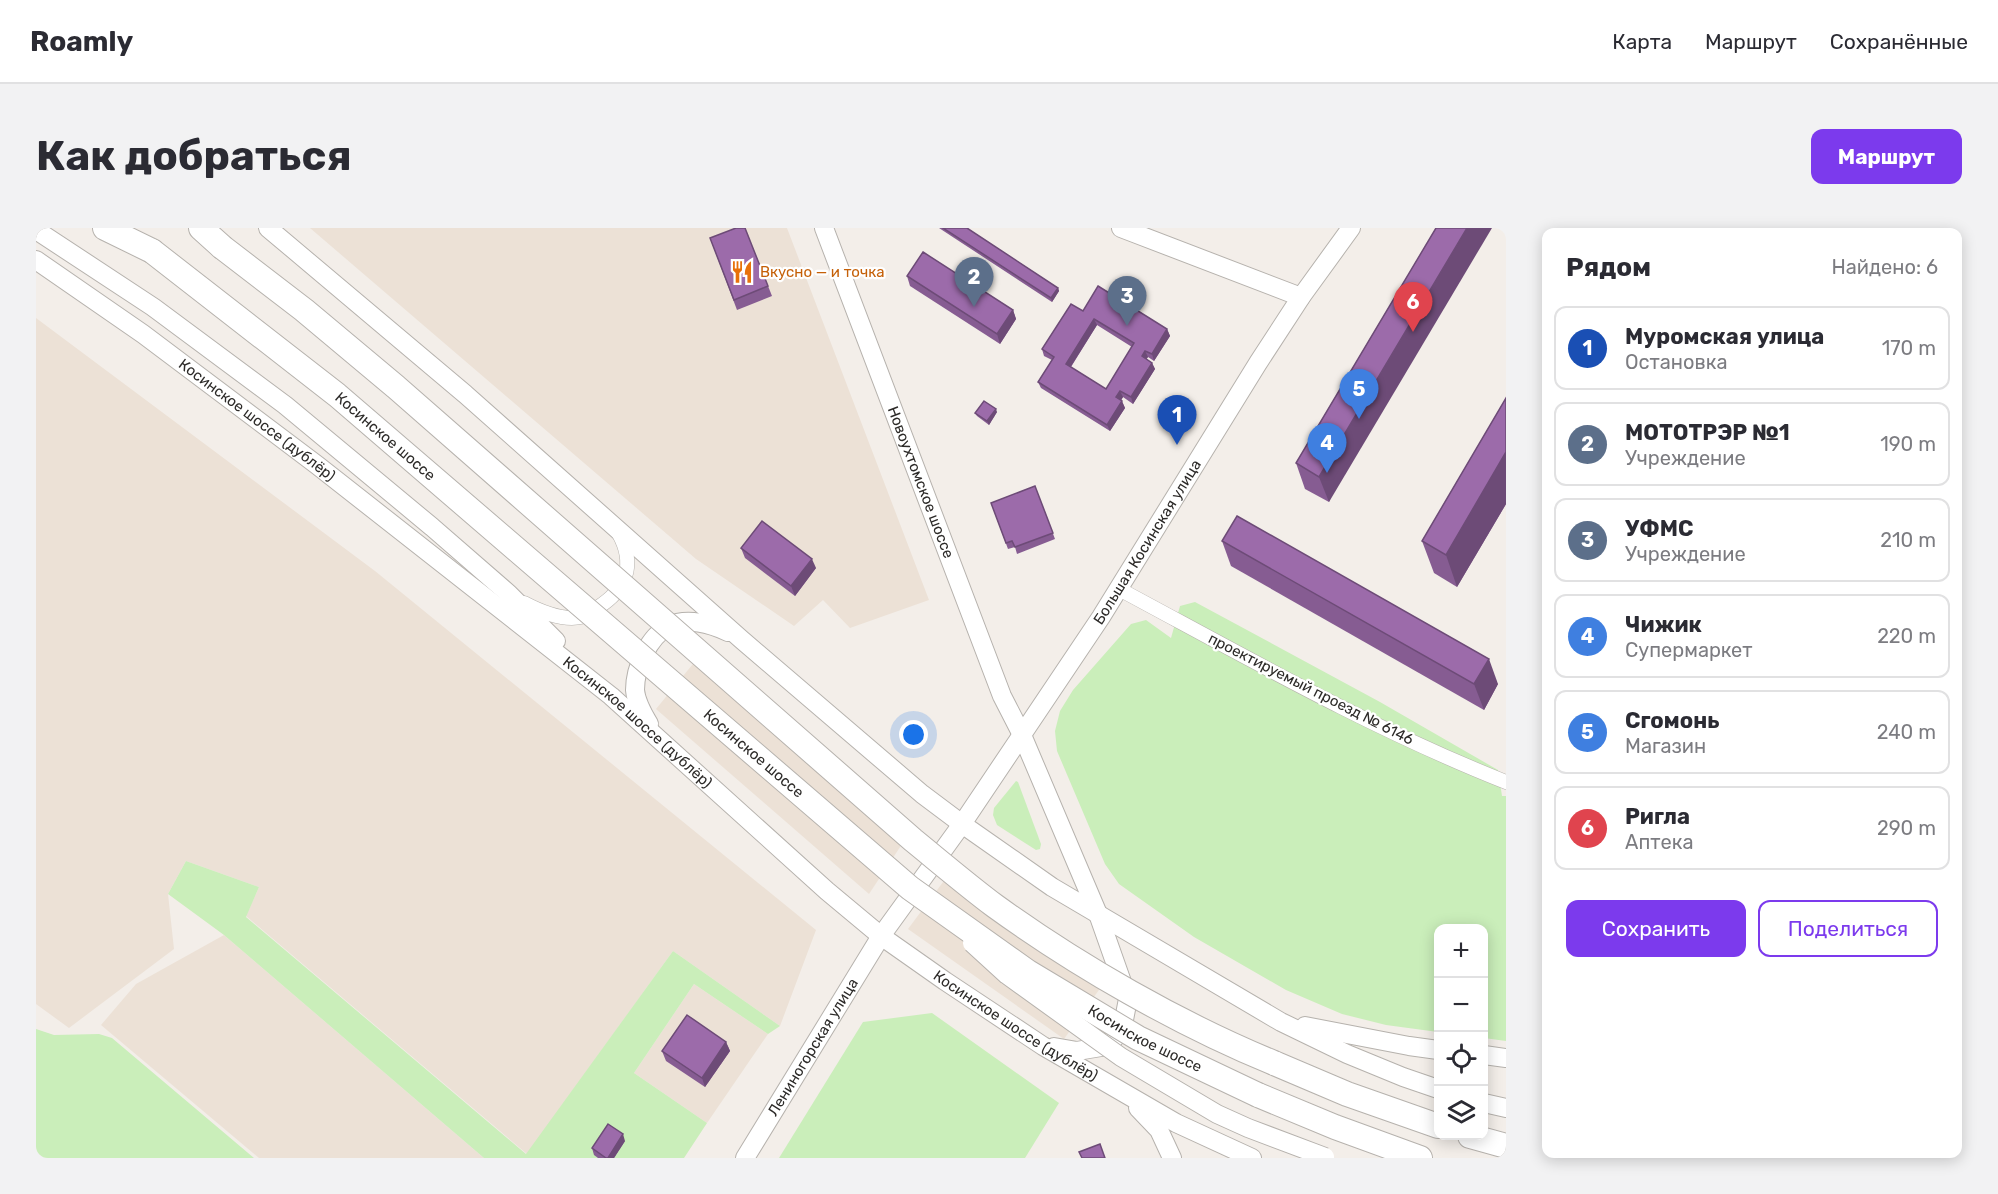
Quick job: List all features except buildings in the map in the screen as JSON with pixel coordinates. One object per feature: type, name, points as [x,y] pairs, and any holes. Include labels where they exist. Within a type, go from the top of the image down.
[{"type":"highway","name":"Косинское шоссе","points":[[105,228],[152,251],[337,395],[910,888],[1028,972],[1138,1038],[1258,1095],[1335,1127],[1420,1158]]},
{"type":"highway","points":[[201,228],[396,387],[877,809],[996,906],[1077,961],[1159,1008],[1249,1053],[1347,1094],[1434,1125]]},
{"type":"highway","points":[[1484,1140],[1506,1146]]},
{"type":"main road","points":[[268,228],[465,394],[742,640],[922,794],[962,824],[1043,880],[1277,1020],[1347,1054],[1434,1088]]},
{"type":"main road","name":"Новоухтомское шоссе","points":[[824,228],[1002,696],[1022,735],[1098,914],[1128,999],[1122,1030],[1107,1046],[1077,1051],[1043,1046]]},
{"type":"main road","points":[[1121,228],[1301,297]]},
{"type":"main road","name":"Большая Косинская улица","points":[[962,824],[1119,589],[1198,458],[1301,297],[1350,228]]},
{"type":"main road","points":[[36,230],[153,307],[285,405],[509,594],[611,696]]},
{"type":"main road","name":"Косинское шоссе (дублёр)","points":[[36,260],[143,334],[317,465],[611,696],[827,891],[882,936],[1043,1046],[1176,1123],[1252,1158]]},
{"type":"main road","points":[[654,734],[641,712],[635,691],[638,666],[653,641],[669,626],[686,622],[708,624],[742,640]]},
{"type":"main road","name":"Лениногорская улица","points":[[745,1158],[882,936],[962,824]]},
{"type":"main road","points":[[910,888],[1007,975],[1121,1058],[1217,1114],[1326,1158]]},
{"type":"main road","points":[[1277,1020],[1434,1049]]},
{"type":"main road","points":[[1488,1056],[1506,1058]]},
{"type":"main road","points":[[1116,1089],[1153,1124],[1162,1136],[1172,1158]]},
{"type":"main road","points":[[1488,1103],[1506,1108]]},
{"type":"street","points":[[509,594],[536,610],[558,617],[582,617],[607,602],[620,588],[629,567],[625,545],[612,523]]},
{"type":"street","name":"проектируемый проезд № 6146","points":[[1119,589],[1380,727],[1506,782]]},
{"type":"shaded area","points":[[310,228],[787,228],[929,600],[850,628],[823,600],[794,626],[696,559]]},
{"type":"shaded area","points":[[36,318],[375,571],[816,930],[780,1026],[673,951],[527,1154],[246,916],[259,887],[186,861],[168,894],[174,949],[69,1028],[36,1004]]},
{"type":"shaded area","points":[[706,648],[912,829],[869,894],[656,709]]},
{"type":"shaded area","points":[[955,866],[1111,973],[1064,1039],[908,929]]},
{"type":"shaded area","points":[[224,935],[484,1158],[259,1158],[101,1025],[136,984]]},
{"type":"shaded area","points":[[694,984],[768,1034],[707,1123],[634,1073]]},
{"type":"green space","points":[[1195,602],[1380,702],[1498,770],[1502,796],[1506,796],[1506,1041],[1488,1039],[1488,924],[1434,924],[1434,1031],[1386,1025],[1342,1014],[1286,990],[1194,937],[1119,884],[1105,864],[1057,751],[1055,731],[1060,711],[1073,690],[1131,624],[1146,620],[1171,638],[1180,606]]},
{"type":"green space","points":[[1016,781],[1041,844],[1040,849],[1036,850],[997,825],[993,815],[994,808]]},
{"type":"green space","points":[[186,861],[259,887],[246,917],[526,1154],[673,951],[780,1026],[768,1034],[694,984],[634,1073],[707,1123],[684,1158],[484,1158],[224,935],[168,894]]},
{"type":"green space","points":[[932,1013],[1059,1103],[1025,1158],[779,1158],[863,1022]]},
{"type":"green space","points":[[36,1029],[54,1035],[99,1034],[112,1038],[254,1158],[36,1158]]},
{"type":"place","name":"Вкусно — и точка","points":[[742,272]]},
{"type":"place","name":"МОТОТРЭР №1","points":[[974,307]]},
{"type":"place","name":"УФМС","points":[[1127,326]]},
{"type":"place","name":"Ригла","points":[[1413,332]]},
{"type":"place","name":"Сгомонь","points":[[1359,419]]},
{"type":"place","name":"Муромская улица","points":[[1177,445]]},
{"type":"place","name":"Чижик","points":[[1327,473]]}]
